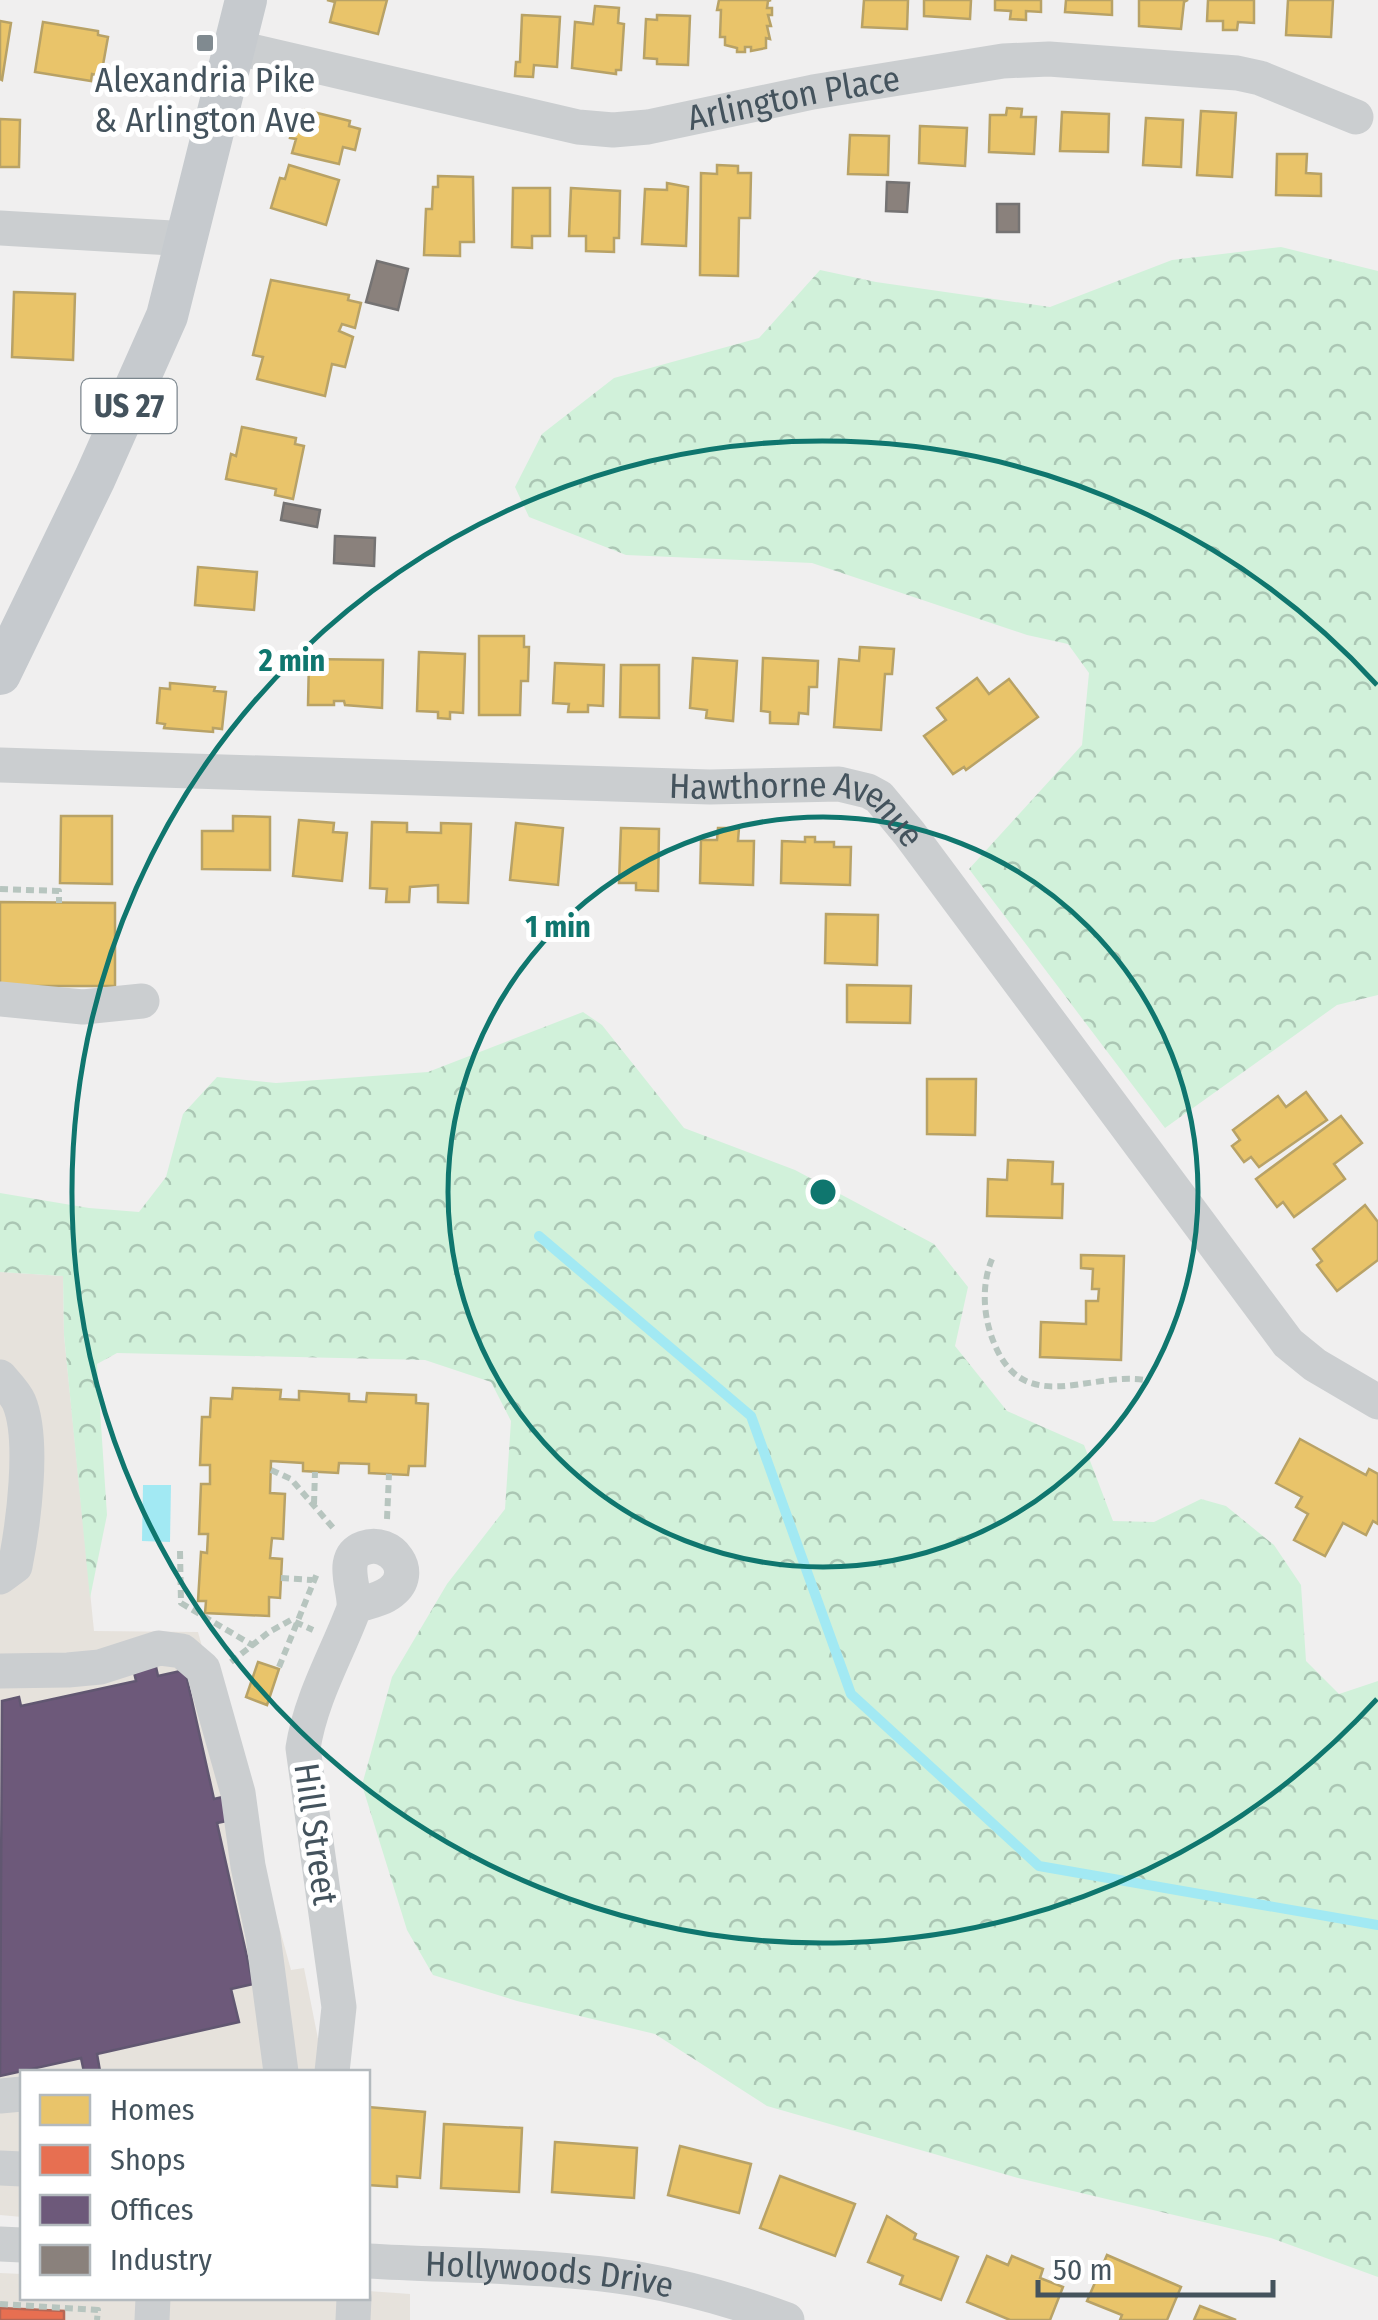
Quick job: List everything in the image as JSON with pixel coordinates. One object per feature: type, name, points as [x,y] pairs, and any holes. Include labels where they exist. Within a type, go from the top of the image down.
[{"type":"main road","name":"US 27","points":[[0,674],[168,316],[246,0]]},
{"type":"street","name":"Arlington Place","points":[[234,47],[578,127],[613,130],[648,127],[946,68],[1049,59],[1237,72],[1356,116]]},
{"type":"street","points":[[0,228],[189,239]]},
{"type":"street","name":"Hawthorne Avenue","points":[[0,766],[710,787],[839,784],[868,791],[889,808],[909,833],[1288,1343],[1314,1365],[1378,1402]]},
{"type":"street","points":[[0,999],[82,1007],[142,1002]]},
{"type":"street","points":[[0,1376],[19,1402],[25,1440],[24,1516],[14,1566],[0,1577]]},
{"type":"street","name":"Hill Street","points":[[332,2070],[340,2007],[302,1748],[308,1715],[355,1606]]},
{"type":"street","points":[[0,1670],[100,1667],[159,1648],[182,1651],[203,1669],[238,1793],[271,1986],[281,2070]]},
{"type":"street","name":"Hollywoods Drive","points":[[370,2261],[564,2271],[638,2280],[744,2304],[788,2320]]},
{"type":"path","points":[[0,889],[59,891],[59,903]]},
{"type":"path","points":[[992,1258],[985,1276],[986,1320],[1000,1361],[1025,1380],[1059,1389],[1109,1383],[1122,1377],[1145,1380]]},
{"type":"path","points":[[271,1470],[291,1479],[342,1538]]},
{"type":"path","points":[[314,1472],[314,1505]]},
{"type":"path","points":[[386,1526],[389,1474]]},
{"type":"path","points":[[180,1551],[181,1602],[254,1646]]},
{"type":"path","points":[[281,1578],[312,1580]]},
{"type":"path","points":[[216,1669],[290,1620],[339,1640]]},
{"type":"path","points":[[0,2304],[98,2310],[97,2320]]},
{"type":"shaded area","points":[[0,1272],[63,1276],[64,1335],[94,1631],[198,1632],[291,1970],[304,1968],[320,2049],[318,2070],[20,2070],[20,2217],[0,2215]]},
{"type":"shaded area","points":[[0,2273],[20,2274],[20,2300],[370,2300],[370,2291],[410,2294],[410,2320],[0,2320]]},
{"type":"green space","points":[[1281,247],[1378,271],[1378,995],[1337,1005],[1165,1128],[969,869],[1082,745],[1089,673],[1068,644],[1027,635],[812,563],[626,555],[529,517],[515,487],[542,434],[614,378],[759,338],[820,270],[1050,307],[1172,260]]},
{"type":"green space","points":[[583,1012],[602,1025],[684,1128],[795,1170],[934,1244],[968,1287],[955,1346],[1007,1411],[1084,1445],[1113,1521],[1154,1522],[1201,1499],[1226,1506],[1274,1545],[1301,1585],[1306,1661],[1339,1694],[1378,1681],[1378,2277],[1271,2238],[1018,2178],[767,2106],[655,2034],[517,2001],[433,1975],[407,1930],[362,1785],[392,1677],[447,1584],[505,1509],[511,1421],[491,1382],[425,1360],[117,1353],[97,1364],[107,1515],[90,1598],[64,1335],[63,1276],[0,1272],[0,1193],[139,1212],[166,1177],[183,1114],[217,1077],[276,1083],[428,1072]]},
{"type":"water","points":[[143,1485],[171,1485],[170,1542],[142,1541]]},
{"type":"building: Homes","points":[[327,0],[387,0],[378,34],[330,22],[335,2]]},
{"type":"building: Homes","points":[[719,0],[771,0],[767,8],[772,8],[772,15],[768,15],[771,26],[767,26],[770,39],[766,38],[766,48],[751,51],[751,47],[745,47],[745,52],[737,52],[737,48],[725,45],[725,37],[720,37]]},
{"type":"building: Homes","points":[[864,0],[908,0],[907,29],[862,27]]},
{"type":"building: Homes","points":[[924,0],[971,0],[970,19],[924,16]]},
{"type":"building: Homes","points":[[995,0],[1041,0],[1041,12],[1026,11],[1026,20],[1010,19],[1011,11],[995,10]]},
{"type":"building: Homes","points":[[1066,0],[1112,0],[1112,15],[1065,12]]},
{"type":"building: Homes","points":[[1139,0],[1188,0],[1184,2],[1181,29],[1139,26]]},
{"type":"building: Homes","points":[[1208,0],[1254,0],[1254,23],[1238,22],[1237,30],[1223,30],[1223,21],[1207,21]]},
{"type":"building: Homes","points":[[1288,0],[1333,0],[1331,37],[1286,35]]},
{"type":"building: Homes","points":[[595,6],[619,8],[618,23],[624,24],[621,70],[616,70],[616,74],[572,68],[575,22],[593,24]]},
{"type":"building: Homes","points":[[522,15],[560,17],[557,67],[534,65],[533,77],[515,76],[516,62],[520,62]]},
{"type":"building: Homes","points":[[657,15],[690,16],[688,65],[657,64],[657,59],[644,58],[646,19],[657,20]]},
{"type":"building: Homes","points":[[0,21],[11,23],[2,80],[0,79]]},
{"type":"building: Homes","points":[[43,22],[98,31],[98,35],[108,37],[101,76],[92,74],[91,81],[35,72]]},
{"type":"building: Homes","points":[[1007,108],[1022,109],[1021,117],[1036,117],[1034,154],[989,152],[990,115],[1006,115]]},
{"type":"building: Homes","points":[[305,110],[350,121],[349,126],[360,129],[355,150],[343,147],[339,164],[292,153],[296,139],[290,138],[293,125],[302,127]]},
{"type":"building: Homes","points":[[1201,111],[1236,113],[1232,177],[1197,175]]},
{"type":"building: Homes","points":[[1062,112],[1109,114],[1108,152],[1060,151]]},
{"type":"building: Homes","points":[[1146,118],[1183,120],[1181,167],[1143,165]]},
{"type":"building: Homes","points":[[0,119],[20,120],[19,167],[0,167]]},
{"type":"building: Homes","points":[[920,126],[967,128],[965,166],[919,163]]},
{"type":"building: Homes","points":[[850,135],[889,136],[888,175],[848,174]]},
{"type":"building: Homes","points":[[1277,154],[1307,154],[1306,173],[1321,174],[1321,196],[1276,195]]},
{"type":"building: Homes","points":[[289,165],[339,180],[326,225],[271,208],[280,178],[285,179]]},
{"type":"building: Homes","points":[[717,165],[738,166],[738,173],[751,173],[750,218],[739,218],[738,276],[700,275],[701,173],[717,174]]},
{"type":"building: Homes","points":[[438,176],[473,177],[474,242],[460,242],[460,256],[424,255],[426,209],[432,209]]},
{"type":"building: Homes","points":[[667,183],[688,187],[686,246],[642,244],[645,189],[667,190]]},
{"type":"building: Homes","points":[[513,188],[550,188],[550,236],[532,236],[532,248],[512,247]]},
{"type":"building: Homes","points":[[571,188],[620,191],[619,238],[614,238],[614,252],[586,251],[586,236],[569,236]]},
{"type":"building: Homes","points":[[271,280],[349,295],[348,300],[361,303],[355,328],[342,324],[339,331],[353,337],[345,367],[332,364],[325,396],[257,379],[263,357],[253,355]]},
{"type":"building: Homes","points":[[14,292],[75,294],[73,360],[12,357]]},
{"type":"building: Homes","points":[[242,427],[296,438],[295,444],[304,446],[293,499],[275,495],[276,489],[226,479]]},
{"type":"building: Homes","points":[[198,567],[257,572],[254,610],[195,605]]},
{"type":"building: Homes","points":[[479,636],[524,636],[524,647],[529,647],[528,681],[521,681],[520,715],[479,715]]},
{"type":"building: Homes","points":[[860,647],[894,649],[892,674],[885,674],[881,730],[834,727],[839,659],[859,661]]},
{"type":"building: Homes","points":[[419,652],[465,654],[463,713],[450,712],[450,719],[438,718],[438,712],[417,711]]},
{"type":"building: Homes","points":[[693,658],[737,661],[733,721],[706,718],[707,710],[690,708]]},
{"type":"building: Homes","points":[[763,658],[818,661],[817,687],[809,687],[808,714],[799,713],[798,724],[770,723],[770,712],[761,711]]},
{"type":"building: Homes","points":[[309,659],[383,660],[382,708],[345,705],[344,701],[308,705]]},
{"type":"building: Homes","points":[[555,663],[604,665],[603,706],[588,705],[588,712],[568,712],[569,704],[553,703]]},
{"type":"building: Homes","points":[[621,665],[659,665],[659,718],[620,717]]},
{"type":"building: Homes","points":[[977,678],[989,694],[1009,679],[1038,717],[966,770],[964,767],[953,774],[924,736],[946,720],[937,708]]},
{"type":"building: Homes","points":[[170,683],[215,687],[214,691],[226,692],[222,729],[213,728],[213,732],[164,728],[165,724],[157,723],[160,688],[170,689]]},
{"type":"building: Homes","points":[[61,816],[112,816],[112,884],[60,883]]},
{"type":"building: Homes","points":[[233,816],[270,817],[270,870],[202,869],[202,831],[233,831]]},
{"type":"building: Homes","points":[[299,820],[334,823],[333,832],[347,833],[342,881],[293,876]]},
{"type":"building: Homes","points":[[372,822],[407,823],[407,832],[441,833],[441,823],[471,824],[468,903],[438,902],[438,885],[410,887],[409,902],[386,902],[387,889],[370,888]]},
{"type":"building: Homes","points":[[516,823],[563,828],[558,885],[510,880]]},
{"type":"building: Homes","points":[[621,828],[659,829],[658,891],[636,890],[636,883],[619,883]]},
{"type":"building: Homes","points":[[718,828],[739,828],[738,841],[754,841],[753,885],[700,883],[701,840],[717,840]]},
{"type":"building: Homes","points":[[805,837],[815,837],[815,842],[834,842],[834,847],[851,847],[850,885],[781,883],[782,841],[805,842]]},
{"type":"building: Homes","points":[[0,902],[115,903],[115,986],[0,986]]},
{"type":"building: Homes","points":[[826,914],[878,915],[877,965],[825,963]]},
{"type":"building: Homes","points":[[847,985],[911,986],[910,1023],[847,1022]]},
{"type":"building: Homes","points":[[927,1079],[976,1079],[975,1135],[927,1134]]},
{"type":"building: Homes","points":[[1306,1092],[1327,1120],[1259,1167],[1251,1157],[1244,1162],[1232,1146],[1240,1140],[1233,1130],[1278,1096],[1286,1107]]},
{"type":"building: Homes","points":[[1341,1116],[1362,1143],[1334,1164],[1345,1179],[1294,1217],[1283,1202],[1277,1207],[1256,1179]]},
{"type":"building: Homes","points":[[1008,1160],[1053,1162],[1052,1184],[1063,1184],[1062,1218],[987,1216],[988,1179],[1007,1180]]},
{"type":"building: Homes","points":[[1365,1205],[1378,1222],[1378,1260],[1337,1291],[1317,1265],[1322,1261],[1313,1249]]},
{"type":"building: Homes","points":[[1081,1255],[1124,1256],[1121,1360],[1040,1357],[1041,1322],[1086,1324],[1086,1301],[1098,1301],[1099,1289],[1092,1289],[1093,1269],[1081,1268]]},
{"type":"building: Homes","points":[[233,1388],[281,1390],[280,1399],[299,1400],[299,1391],[349,1394],[349,1401],[366,1402],[367,1393],[416,1395],[416,1403],[428,1404],[425,1466],[409,1466],[408,1475],[369,1473],[369,1464],[339,1463],[338,1473],[303,1471],[303,1463],[271,1461],[270,1493],[285,1494],[283,1539],[272,1538],[270,1558],[282,1559],[280,1598],[269,1597],[269,1616],[205,1613],[206,1601],[198,1601],[201,1552],[207,1553],[208,1534],[199,1534],[201,1484],[210,1484],[210,1465],[200,1465],[202,1417],[210,1417],[211,1398],[232,1399]]},
{"type":"building: Homes","points":[[1300,1439],[1366,1475],[1369,1469],[1378,1474],[1378,1524],[1373,1521],[1366,1535],[1343,1523],[1325,1556],[1294,1540],[1308,1514],[1296,1507],[1302,1497],[1276,1483]]},
{"type":"building: Homes","points":[[258,1662],[279,1669],[267,1705],[246,1697]]},
{"type":"building: Homes","points":[[370,2107],[425,2112],[420,2178],[397,2176],[397,2187],[370,2185]]},
{"type":"building: Homes","points":[[444,2124],[522,2128],[519,2192],[441,2188]]},
{"type":"building: Homes","points":[[555,2142],[637,2148],[634,2198],[552,2192]]},
{"type":"building: Homes","points":[[680,2146],[751,2164],[739,2213],[668,2195]]},
{"type":"building: Homes","points":[[780,2176],[855,2204],[835,2256],[760,2228]]},
{"type":"building: Homes","points":[[887,2216],[916,2234],[914,2239],[958,2257],[941,2300],[900,2284],[903,2276],[868,2262]]},
{"type":"building: Homes","points":[[1107,2255],[1181,2287],[1167,2320],[1120,2320],[1122,2315],[1087,2301]]},
{"type":"building: Homes","points":[[987,2256],[1008,2265],[1012,2256],[1043,2269],[1040,2278],[1063,2287],[1050,2320],[1010,2320],[967,2302]]},
{"type":"building: Homes","points":[[1200,2306],[1236,2320],[1194,2320]]},
{"type":"building: Shops","points":[[0,2308],[64,2311],[64,2320],[0,2320]]},
{"type":"building: Offices","points":[[154,1658],[158,1676],[185,1670],[214,1799],[231,1795],[236,1819],[217,1823],[253,1984],[231,1989],[239,2022],[97,2054],[100,2070],[84,2070],[81,2058],[0,2076],[2,1701],[19,1697],[21,1706],[136,1681],[132,1663]]},
{"type":"building: Industry","points":[[887,182],[909,183],[907,212],[886,211]]},
{"type":"building: Industry","points":[[997,204],[1019,204],[1019,232],[997,232]]},
{"type":"building: Industry","points":[[377,261],[408,269],[398,310],[366,302]]},
{"type":"building: Industry","points":[[284,503],[320,510],[317,527],[281,520]]},
{"type":"building: Industry","points":[[335,536],[375,538],[374,566],[334,563]]},
{"type":"waterway","points":[[539,1236],[751,1416],[851,1694],[1039,1866],[1378,1925]]},
{"type":"place","name":"Alexandria Pike & Arlington Ave","points":[[205,43]]}]
